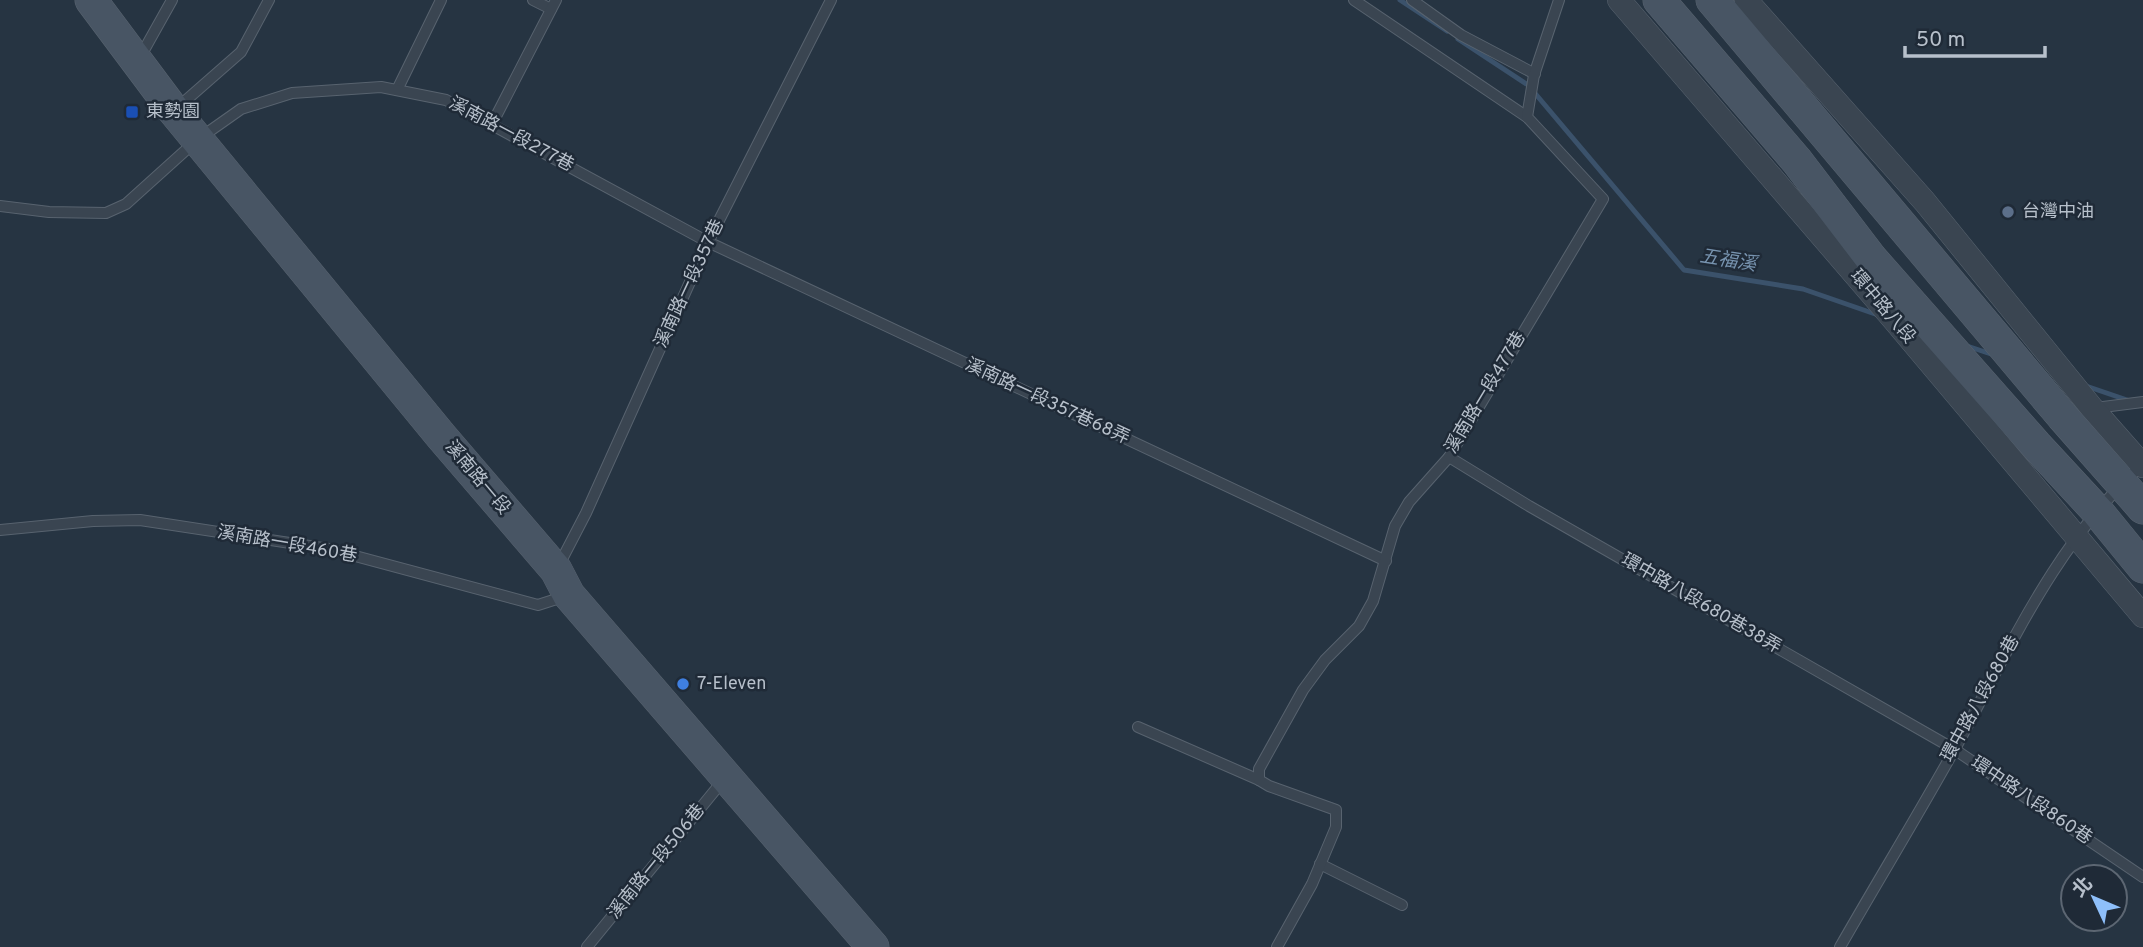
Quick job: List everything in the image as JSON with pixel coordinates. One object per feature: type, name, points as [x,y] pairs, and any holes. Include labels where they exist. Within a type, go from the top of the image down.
[{"type":"street","name":"溪南路一段","points":[[91,0],[174,111],[562,583],[873,947]]},
{"type":"street","name":"環中路八段","points":[[1619,0],[1894,320],[2143,616]]},
{"type":"street","name":"環中路八段","points":[[1658,0],[1797,161],[1871,258],[2098,512],[2143,568]]},
{"type":"street","points":[[1712,0],[1973,310],[2085,410]]},
{"type":"street","points":[[1746,0],[1925,202],[2026,327],[2085,410],[2139,477]]},
{"type":"lane","points":[[138,60],[172,0]]},
{"type":"lane","points":[[174,111],[241,52],[269,0]]},
{"type":"lane","points":[[397,90],[442,0]]},
{"type":"lane","points":[[492,124],[554,4],[533,0]]},
{"type":"lane","name":"溪南路一段357巷","points":[[562,583],[586,513],[708,242],[831,0]]},
{"type":"lane","points":[[1354,0],[1527,116],[1534,74],[1559,0]]},
{"type":"lane","points":[[1412,0],[1461,35],[1534,74]]},
{"type":"lane","name":"溪南路一段277巷","points":[[0,206],[49,212],[106,213],[126,204],[197,139],[241,109],[292,93],[381,87],[446,100],[708,242]]},
{"type":"lane","name":"溪南路一段477巷","points":[[1259,780],[1259,769],[1303,690],[1325,660],[1359,626],[1373,601],[1395,526],[1409,502],[1449,457],[1603,199],[1527,116]]},
{"type":"lane","name":"溪南路一段357巷68弄","points":[[708,242],[1386,561]]},
{"type":"lane","points":[[2085,410],[2143,402]]},
{"type":"lane","name":"環中路八段680巷38弄","points":[[1449,457],[1529,506],[1954,749]]},
{"type":"lane","name":"環中路八段680巷","points":[[1840,947],[1954,749],[2048,577],[2076,536],[2098,512],[2139,477]]},
{"type":"lane","name":"溪南路一段460巷","points":[[0,530],[93,521],[140,520],[329,549],[538,605],[562,583]]},
{"type":"lane","points":[[1138,727],[1259,780],[1336,810],[1336,827],[1312,884],[1277,947]]},
{"type":"lane","name":"環中路八段860巷","points":[[1954,749],[2143,877]]},
{"type":"lane","name":"溪南路一段506巷","points":[[587,947],[726,777]]},
{"type":"lane","points":[[1320,864],[1402,905]]},
{"type":"waterway","name":"五福溪","points":[[1400,0],[1447,31]]},
{"type":"waterway","name":"五福溪","points":[[1458,39],[1528,85],[1684,270],[1803,289],[1878,315]]},
{"type":"waterway","name":"五福溪","points":[[1964,345],[1994,355]]},
{"type":"waterway","name":"五福溪","points":[[2086,386],[2130,401]]},
{"type":"place","name":"東勢園","points":[[132,112]]},
{"type":"place","name":"台灣中油","points":[[2008,212]]},
{"type":"place","name":"7-Eleven","points":[[683,684]]}]
